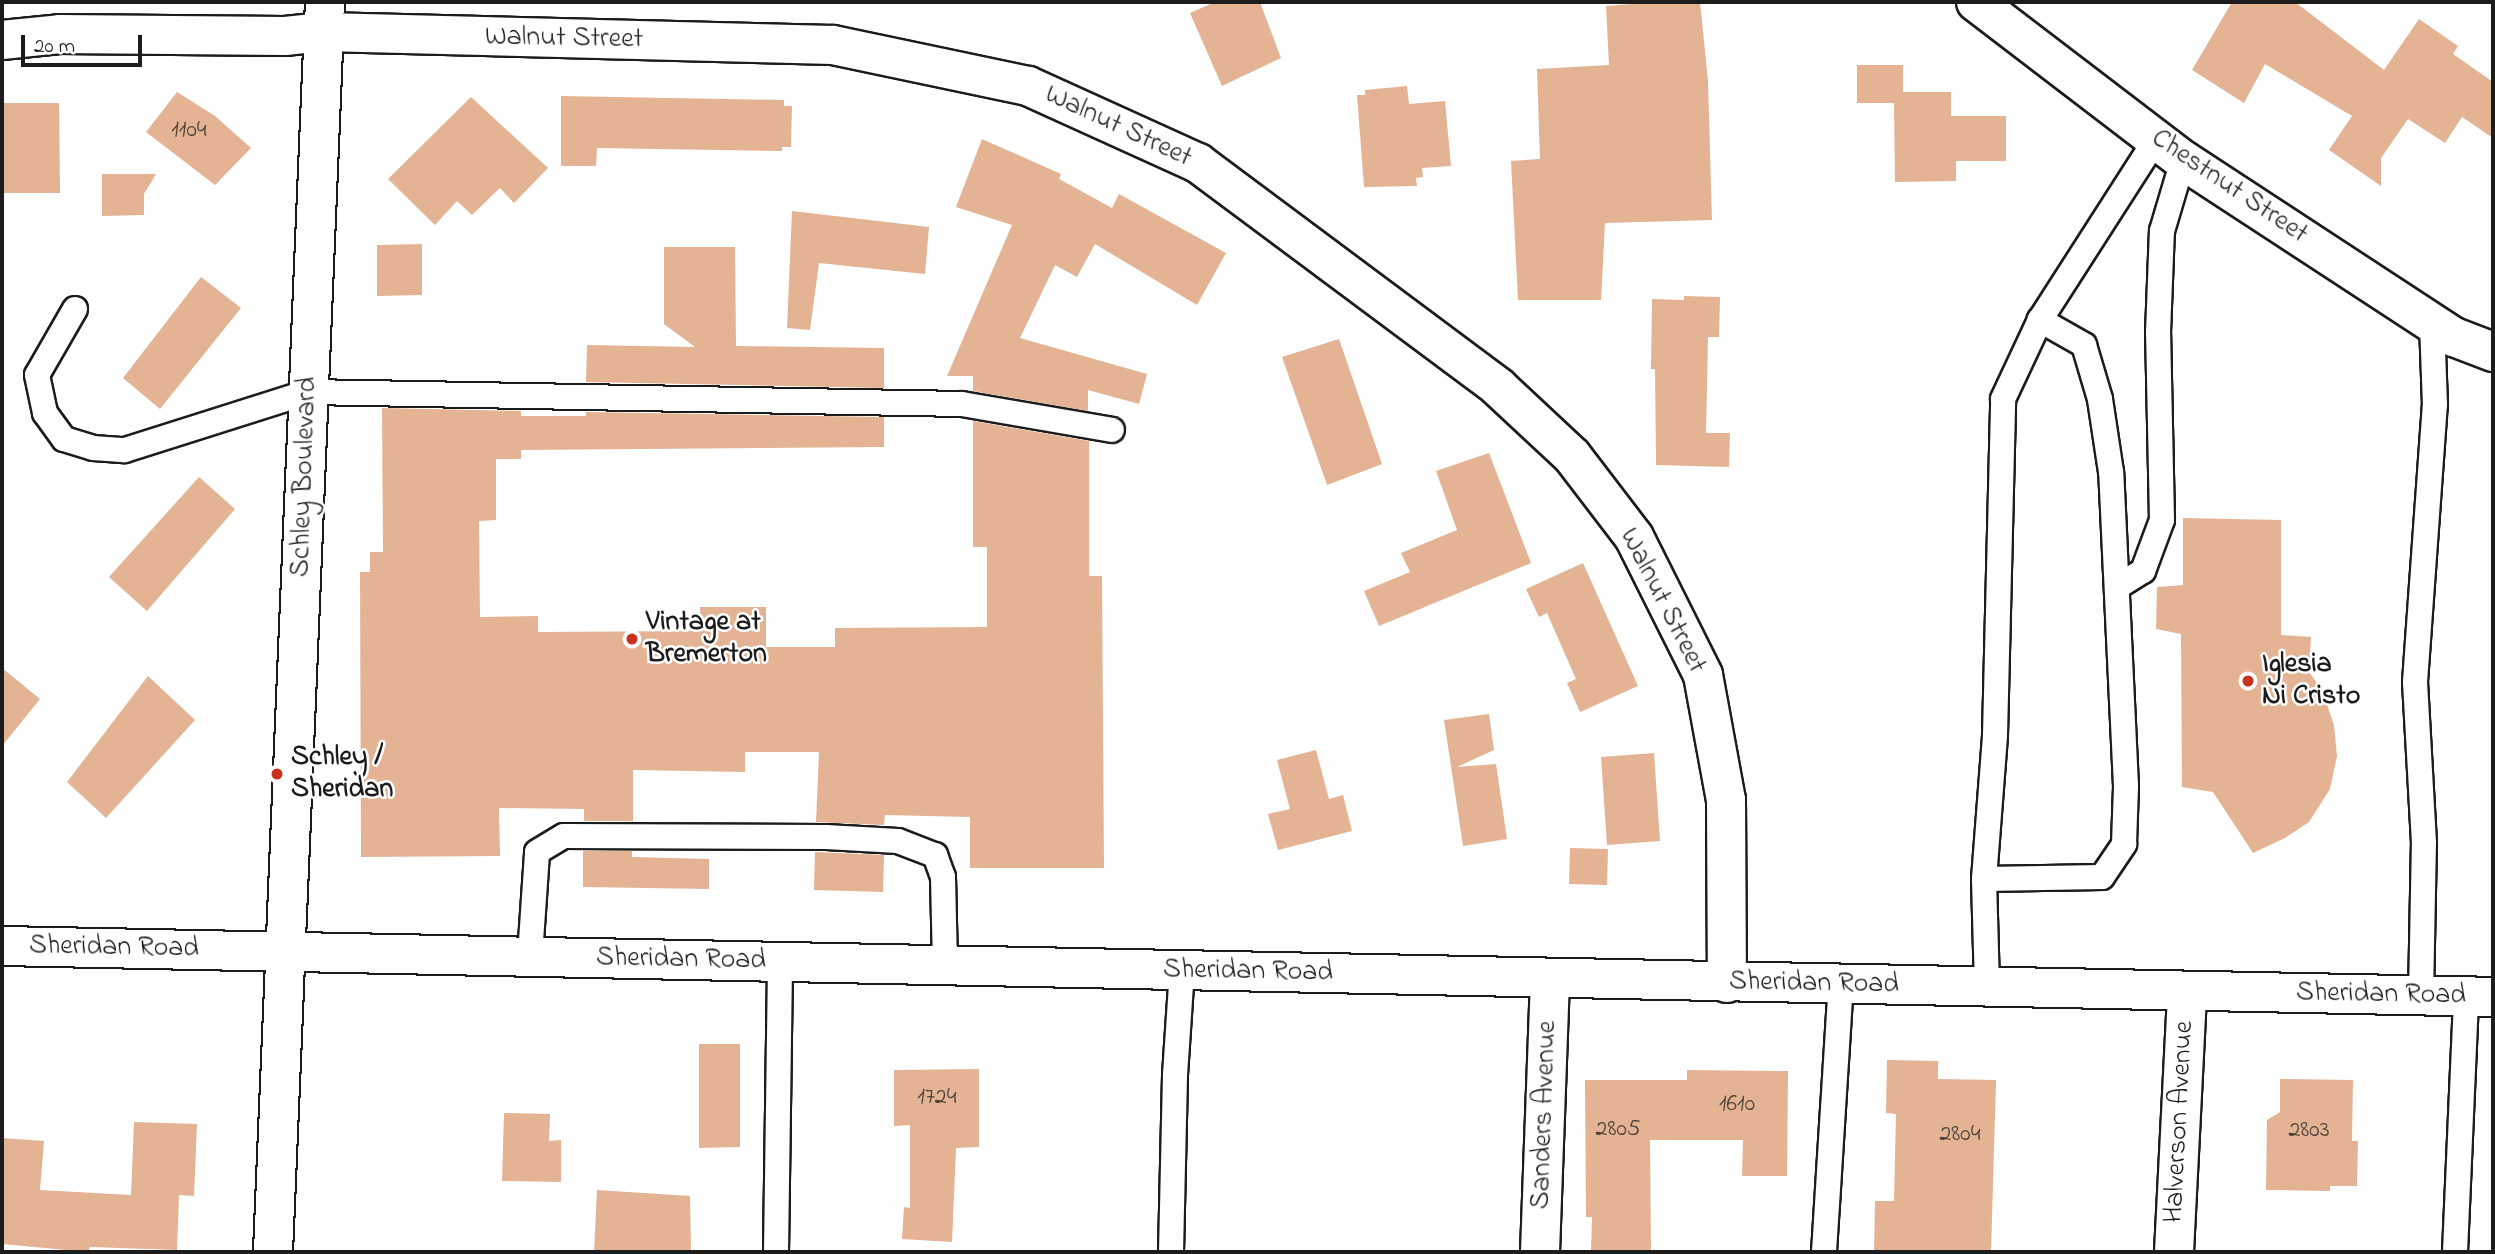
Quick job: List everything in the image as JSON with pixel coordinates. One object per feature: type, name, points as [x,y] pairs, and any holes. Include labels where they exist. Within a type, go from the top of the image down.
[{"type":"street","name":"Chestnut Street","points":[[1976,2],[2170,149],[2455,337],[2493,352]]},
{"type":"street","name":"Walnut Street","points":[[2,40],[60,34],[285,36],[324,17],[833,45],[1028,86],[1198,163],[1498,387],[1572,456],[1634,537],[1703,675],[1726,800],[1727,983]]},
{"type":"street","name":"Schley Boulevard","points":[[273,1252],[324,17]]},
{"type":"street","name":"Sheridan Road","points":[[2,946],[2480,997]]},
{"type":"street","name":"Sanders Avenue","points":[[1540,1252],[1550,978]]},
{"type":"street","name":"Halverson Avenue","points":[[2174,1252],[2187,991]]},
{"type":"lane","points":[[1987,987],[1984,879],[1995,735],[2003,399],[2040,320],[2170,149]]},
{"type":"lane","points":[[2117,587],[2143,571],[2162,520],[2158,333],[2162,231],[2170,149]]},
{"type":"lane","points":[[75,309],[37,375],[45,413],[64,439],[93,448],[125,450],[308,392],[962,404],[1112,430]]},
{"type":"lane","points":[[1984,879],[2102,877],[2124,844],[2126,786],[2111,472],[2100,399],[2084,345],[2040,320]]},
{"type":"lane","points":[[2421,996],[2424,843],[2415,682],[2435,405],[2432,322]]},
{"type":"lane","points":[[530,956],[537,852],[564,836],[826,837],[898,841],[935,855],[943,877],[945,966]]},
{"type":"lane","points":[[776,1252],[780,962]]},
{"type":"lane","points":[[1171,1252],[1175,1075],[1182,970]]},
{"type":"lane","points":[[1824,1252],[1841,985]]},
{"type":"lane","points":[[2455,1252],[2480,997]]},
{"type":"building","points":[[1215,2],[1260,2],[1281,58],[1222,86],[1190,13]]},
{"type":"building","points":[[1700,2],[1708,81],[1712,220],[1605,223],[1601,300],[1518,300],[1511,161],[1540,159],[1537,69],[1609,65],[1606,6]]},
{"type":"building","points":[[2232,2],[2295,2],[2384,70],[2419,19],[2458,46],[2453,54],[2493,82],[2493,138],[2462,117],[2445,143],[2408,119],[2381,158],[2381,186],[2329,150],[2352,116],[2265,64],[2244,103],[2192,70]]},
{"type":"building","points":[[1857,65],[1903,65],[1903,92],[1951,92],[1951,116],[2006,116],[2006,161],[1956,161],[1956,181],[1895,182],[1894,103],[1857,103]]},
{"type":"building","points":[[1407,86],[1409,104],[1445,101],[1451,166],[1422,168],[1423,177],[1416,178],[1417,186],[1364,187],[1357,95],[1365,95],[1365,90]]},
{"type":"building","points":[[177,92],[215,116],[251,148],[215,185],[146,132]]},
{"type":"building","points":[[561,96],[784,100],[784,106],[792,106],[791,147],[782,147],[782,151],[597,148],[596,166],[561,166]]},
{"type":"building","points":[[471,97],[548,168],[514,203],[500,188],[472,215],[457,201],[435,225],[388,179]]},
{"type":"building","points":[[2,103],[59,103],[60,193],[2,193]]},
{"type":"building","points":[[982,139],[1061,174],[1059,179],[1112,208],[1119,194],[1226,253],[1197,305],[1095,244],[1077,277],[1055,265],[1020,338],[1147,374],[1139,404],[1088,390],[1088,411],[973,391],[973,376],[947,376],[1012,225],[956,207]]},
{"type":"building","points":[[102,174],[156,174],[144,194],[144,215],[102,216]]},
{"type":"building","points":[[792,211],[929,227],[925,274],[819,263],[810,330],[787,328]]},
{"type":"building","points":[[422,244],[422,295],[377,296],[377,245]]},
{"type":"building","points":[[664,247],[735,247],[736,346],[884,348],[884,388],[586,382],[587,345],[695,347],[664,324]]},
{"type":"building","points":[[201,277],[241,308],[160,409],[123,378]]},
{"type":"building","points":[[1684,296],[1720,297],[1719,337],[1708,337],[1706,433],[1730,433],[1729,467],[1656,465],[1655,369],[1651,369],[1652,299],[1684,300]]},
{"type":"building","points":[[1339,339],[1382,464],[1327,485],[1282,357]]},
{"type":"building","name":"Vintage at Bremerton","points":[[382,408],[521,411],[521,416],[586,416],[586,412],[884,417],[884,447],[521,450],[521,459],[496,459],[496,520],[479,521],[480,617],[538,616],[538,632],[701,631],[700,607],[766,607],[766,647],[835,647],[835,628],[987,627],[987,547],[973,547],[973,421],[1089,441],[1089,576],[1102,576],[1104,868],[970,868],[970,817],[885,815],[884,825],[816,822],[819,752],[745,752],[745,772],[633,770],[633,821],[584,821],[584,809],[499,808],[500,856],[361,857],[360,572],[370,572],[370,552],[383,552]]},
{"type":"building","points":[[1489,453],[1531,563],[1379,626],[1364,591],[1410,572],[1401,553],[1457,530],[1436,471]]},
{"type":"building","points":[[199,477],[235,509],[147,611],[109,577]]},
{"type":"building","name":"Iglesia Ni Cristo","points":[[2183,518],[2281,520],[2281,635],[2311,637],[2309,672],[2322,690],[2334,725],[2337,756],[2330,789],[2309,822],[2285,838],[2253,853],[2213,792],[2182,787],[2181,634],[2156,629],[2157,587],[2183,585]]},
{"type":"building","points":[[1583,563],[1638,686],[1580,712],[1567,683],[1576,679],[1547,613],[1539,617],[1526,589]]},
{"type":"building","points":[[2,668],[40,699],[2,746]]},
{"type":"building","points":[[148,676],[195,720],[106,818],[67,782]]},
{"type":"building","points":[[1489,714],[1494,750],[1457,767],[1496,764],[1507,839],[1463,846],[1444,720]]},
{"type":"building","points":[[1316,750],[1329,799],[1343,795],[1352,831],[1278,850],[1268,814],[1290,809],[1277,760]]},
{"type":"building","points":[[1654,753],[1660,841],[1607,845],[1601,757]]},
{"type":"building","points":[[1570,848],[1608,849],[1607,885],[1569,884]]},
{"type":"building","points":[[583,851],[632,851],[632,857],[709,859],[709,889],[583,887]]},
{"type":"building","points":[[815,852],[884,855],[883,892],[814,890]]},
{"type":"building","points":[[699,1044],[740,1044],[740,1147],[699,1148]]},
{"type":"building","points":[[1887,1060],[1938,1061],[1938,1079],[1996,1080],[1991,1252],[1874,1252],[1875,1201],[1894,1201],[1896,1114],[1886,1113]]},
{"type":"building","points":[[979,1069],[979,1147],[956,1148],[952,1242],[902,1239],[904,1207],[910,1208],[910,1125],[894,1126],[894,1070]]},
{"type":"building","points":[[1687,1070],[1788,1071],[1787,1176],[1742,1176],[1743,1140],[1650,1140],[1651,1252],[1591,1252],[1592,1217],[1586,1217],[1585,1080],[1687,1080]]},
{"type":"building","points":[[2280,1079],[2353,1080],[2352,1141],[2358,1141],[2357,1186],[2330,1186],[2330,1191],[2266,1190],[2267,1120],[2280,1112]]},
{"type":"building","points":[[504,1113],[550,1114],[549,1141],[561,1140],[561,1182],[502,1181]]},
{"type":"building","points":[[134,1122],[197,1124],[194,1196],[179,1195],[177,1250],[90,1247],[88,1252],[2,1244],[2,1138],[44,1141],[40,1190],[131,1195]]},
{"type":"building","points":[[597,1190],[690,1196],[691,1252],[594,1252]]},
{"type":"place","name":"Vintage at Bremerton","points":[[632,639]]},
{"type":"place","name":"Iglesia Ni Cristo","points":[[2248,681]]},
{"type":"place","name":"Schley / Sheridan","points":[[277,774]]}]
